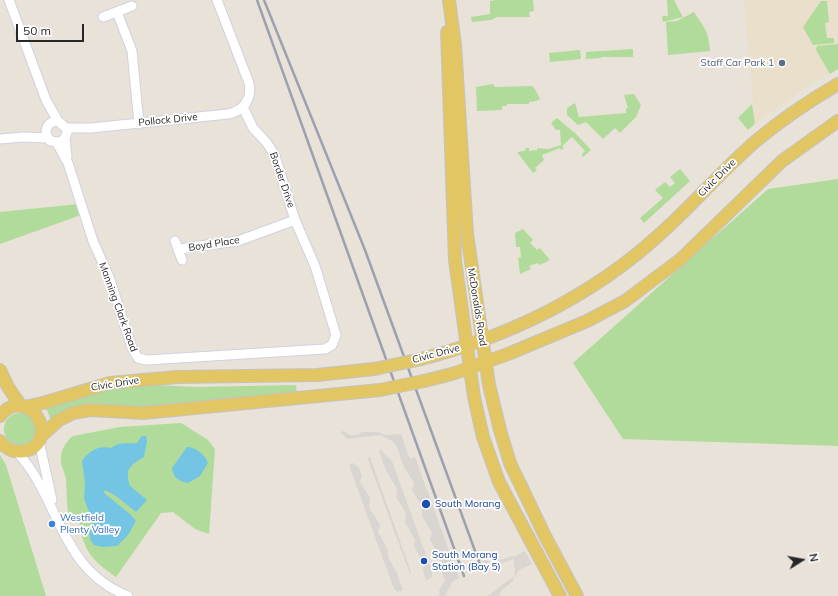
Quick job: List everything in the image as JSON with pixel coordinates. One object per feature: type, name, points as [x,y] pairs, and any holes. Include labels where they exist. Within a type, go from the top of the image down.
[{"type":"main road","name":"McDonalds Road","points":[[449,0],[455,44],[467,234],[482,340],[497,419],[510,463],[545,536],[577,596]]},
{"type":"main road","name":"McDonalds Road","points":[[449,0],[447,48],[453,238],[456,275],[469,368],[482,430],[499,482],[560,596]]},
{"type":"main road","name":"Civic Drive","points":[[0,416],[9,408],[43,403],[89,388],[125,381],[177,377],[317,375],[374,369],[417,360],[482,340],[556,307],[605,277],[658,236],[756,141],[809,102],[838,84]]},
{"type":"main road","points":[[0,441],[7,448],[16,452],[27,450],[59,420],[73,413],[90,410],[143,413],[380,390],[424,381],[486,362],[588,321],[642,290],[681,259],[782,161],[838,121]]},
{"type":"main road","points":[[0,370],[8,387],[23,406],[30,409],[39,418],[42,424],[40,439]]},
{"type":"street","points":[[10,0],[46,100],[58,121],[64,136]]},
{"type":"street","points":[[217,0],[242,63],[249,87],[249,98],[243,107]]},
{"type":"street","points":[[104,17],[132,6]]},
{"type":"street","points":[[118,12],[132,51],[139,124]]},
{"type":"street","points":[[46,100],[47,131]]},
{"type":"street","name":"Pollock Drive","points":[[64,136],[91,128],[232,113],[243,107]]},
{"type":"street","name":"Border Drive","points":[[243,107],[254,128],[267,143],[275,156],[296,220],[315,266],[335,331],[336,338],[332,345]]},
{"type":"street","points":[[47,131],[58,121]]},
{"type":"street","points":[[0,139],[47,131],[64,136]]},
{"type":"street","name":"Manning Clark Road","points":[[64,136],[68,163],[93,241],[113,287],[132,348],[138,358],[147,360],[306,351],[325,349],[332,345]]},
{"type":"street","name":"Boyd Place","points":[[178,250],[238,241],[296,220]]},
{"type":"street","points":[[175,241],[182,260]]},
{"type":"street","points":[[40,439],[54,511]]},
{"type":"street","points":[[16,452],[36,475],[69,545],[85,567],[100,581],[125,596]]},
{"type":"shaded area","points":[[744,0],[838,0],[838,69],[808,86],[755,124]]},
{"type":"shaded area","points":[[344,431],[350,435],[358,435],[362,432],[378,432],[385,435],[401,434],[410,459],[415,457],[459,578],[453,581],[445,596],[438,596],[440,593],[439,590],[445,580],[439,564],[441,558],[430,540],[432,533],[422,516],[422,507],[412,490],[414,483],[404,467],[396,445],[392,441],[380,435],[347,439],[340,432]]},
{"type":"shaded area","points":[[380,449],[392,461],[432,572],[432,577],[428,580],[426,580],[423,571],[424,564],[414,546],[415,540],[405,522],[406,513],[396,497],[397,489],[387,472],[379,452]]},
{"type":"shaded area","points":[[367,457],[370,457],[411,572],[410,574]]},
{"type":"shaded area","points":[[353,463],[359,468],[362,476],[360,482],[370,498],[369,507],[380,525],[378,532],[388,550],[388,557],[397,573],[403,590],[397,592],[394,589],[350,468],[350,464]]},
{"type":"shaded area","points":[[525,551],[532,564],[519,570],[516,575],[512,578],[514,580],[501,591],[499,596],[488,596],[515,575],[514,559],[486,569],[483,561],[486,559],[490,563],[513,556],[514,557]]},
{"type":"green space","points":[[533,0],[534,11],[529,12],[530,17],[497,17],[491,20],[472,22],[471,17],[490,14],[490,1]]},
{"type":"green space","points":[[667,0],[674,0],[683,17],[663,22],[662,16],[668,16]]},
{"type":"green space","points":[[821,1],[827,1],[829,22],[825,23],[827,38],[834,38],[834,43],[813,45],[803,27]]},
{"type":"green space","points":[[694,12],[707,34],[710,51],[668,55],[666,22],[677,21]]},
{"type":"green space","points":[[838,44],[838,69],[830,74],[816,50],[817,46]]},
{"type":"green space","points":[[633,49],[633,57],[601,57],[586,59],[586,52]]},
{"type":"green space","points":[[580,50],[581,59],[550,62],[549,53]]},
{"type":"green space","points":[[493,84],[495,87],[532,86],[540,99],[529,102],[529,104],[507,104],[507,106],[502,106],[502,110],[477,111],[476,87]]},
{"type":"green space","points":[[634,94],[641,105],[636,117],[620,133],[615,128],[603,139],[586,122],[578,125],[567,115],[567,108],[575,103],[579,117],[626,113],[626,108],[628,108],[624,95]]},
{"type":"green space","points":[[752,104],[755,124],[748,130],[738,118]]},
{"type":"green space","points":[[557,118],[576,134],[591,150],[583,157],[582,154],[585,151],[572,137],[562,146],[564,148],[561,150],[560,148],[542,155],[544,160],[535,168],[537,170],[533,173],[517,152],[525,151],[526,148],[529,148],[529,151],[537,150],[537,148],[548,149],[561,145],[560,130],[556,130],[551,123]]},
{"type":"green space","points":[[680,169],[690,181],[644,223],[640,218],[663,198],[655,190],[665,182],[670,187],[675,183],[670,177]]},
{"type":"green space","points":[[838,179],[838,446],[623,439],[573,363],[768,189]]},
{"type":"green space","points":[[79,204],[81,215],[0,244],[0,212]]},
{"type":"green space","points":[[523,229],[533,240],[530,243],[537,250],[540,248],[550,260],[540,265],[538,263],[529,266],[531,269],[520,274],[518,258],[521,257],[520,247],[516,247],[515,233]]},
{"type":"green space","points":[[154,385],[197,387],[296,385],[297,394],[51,420],[46,408],[107,389]]},
{"type":"green space","points":[[17,413],[23,413],[33,420],[36,429],[35,435],[29,442],[23,445],[17,445],[7,438],[4,432],[4,426],[11,416]]},
{"type":"green space","points":[[181,423],[208,440],[215,449],[209,534],[195,529],[173,512],[161,513],[116,577],[100,565],[89,553],[85,546],[80,529],[79,518],[70,520],[67,505],[66,479],[61,460],[63,448],[73,436],[120,427]]},
{"type":"green space","points":[[0,455],[6,465],[46,596],[0,596]]},
{"type":"water","points":[[142,436],[146,436],[147,441],[144,457],[133,464],[128,471],[128,479],[130,486],[147,500],[136,512],[116,496],[105,490],[104,493],[131,515],[136,521],[128,535],[117,546],[102,547],[94,545],[89,534],[93,522],[84,499],[85,484],[82,461],[88,454],[98,448],[111,448],[121,444],[137,443]]},
{"type":"water","points":[[187,447],[193,448],[199,452],[205,457],[208,463],[200,476],[188,483],[177,478],[172,468]]},
{"type":"railway","points":[[257,0],[464,576]]},
{"type":"railway","points":[[264,0],[365,250],[482,570]]},
{"type":"place","name":"Staff Car Park 1","points":[[782,63]]},
{"type":"place","name":"South Morang","points":[[426,504]]},
{"type":"place","name":"Westfield Plenty Valley","points":[[52,524]]},
{"type":"place","name":"South Morang Station (Bay 5)","points":[[424,561]]}]
